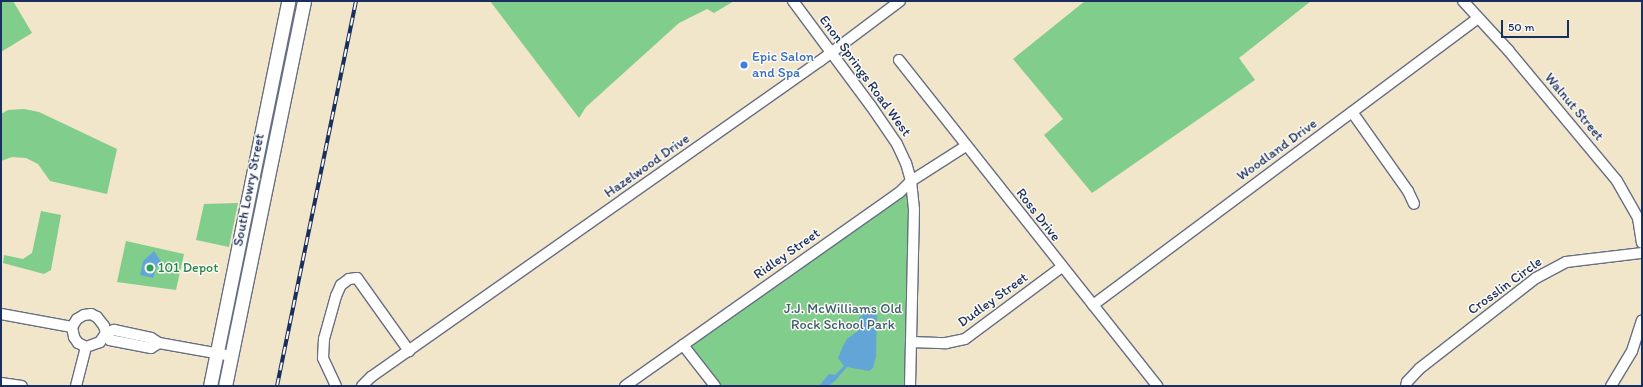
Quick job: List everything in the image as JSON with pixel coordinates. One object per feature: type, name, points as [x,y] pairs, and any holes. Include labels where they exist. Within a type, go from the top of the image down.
[{"type":"main road","points":[[210,386],[288,1]]},
{"type":"main road","name":"South Lowry Street","points":[[225,386],[304,1]]},
{"type":"street","name":"Enon Springs Road West","points":[[793,1],[832,52],[897,144],[906,163],[911,181],[914,209],[910,386]]},
{"type":"street","name":"Hazelwood Drive","points":[[362,386],[371,377],[832,52],[900,1]]},
{"type":"street","name":"Walnut Street","points":[[1463,1],[1590,146],[1617,181],[1640,217],[1642,243]]},
{"type":"street","name":"Woodland Drive","points":[[1093,305],[1478,18]]},
{"type":"street","name":"Ross Drive","points":[[899,60],[1157,386]]},
{"type":"street","points":[[1352,112],[1408,191],[1414,204]]},
{"type":"street","name":"Ridley Street","points":[[625,386],[899,193],[911,181],[966,146]]},
{"type":"street","name":"Crosslin Circle","points":[[1406,386],[1407,382],[1419,369],[1536,278],[1566,262],[1642,253]]},
{"type":"street","name":"Dudley Street","points":[[911,342],[946,343],[965,338],[1062,267]]},
{"type":"street","points":[[336,386],[323,358],[324,338],[336,296],[341,285],[349,279],[357,278],[409,351]]},
{"type":"street","points":[[1,314],[72,327]]},
{"type":"street","points":[[107,334],[104,326],[97,317],[91,314],[84,315],[77,319],[72,327],[74,337],[78,343],[86,347],[100,342],[107,334],[114,330],[151,338],[160,343],[231,356]]},
{"type":"street","points":[[1611,386],[1632,351],[1642,321]]},
{"type":"street","points":[[683,345],[715,386]]},
{"type":"street","points":[[76,386],[86,347]]},
{"type":"street","points":[[1,383],[22,386]]},
{"type":"green space","points":[[1,1],[13,1],[32,33],[1,52]]},
{"type":"green space","points":[[490,1],[734,1],[714,13],[707,9],[679,23],[586,107],[579,118]]},
{"type":"green space","points":[[1085,1],[1311,1],[1239,58],[1255,80],[1092,193],[1044,135],[1063,119],[1013,59]]},
{"type":"green space","points":[[24,109],[39,112],[117,149],[107,194],[50,181],[38,164],[26,158],[12,157],[1,161],[1,114],[8,110]]},
{"type":"green space","name":"J.J. McWilliams Old Rock School Park","points":[[911,181],[910,386],[715,386],[683,345]]},
{"type":"green space","points":[[238,203],[229,247],[196,240],[204,204]]},
{"type":"green space","points":[[41,211],[61,215],[51,270],[44,274],[3,263],[4,255],[23,259],[32,253]]},
{"type":"green space","name":"101 Depot","points":[[126,241],[184,254],[176,290],[117,282]]},
{"type":"water","points":[[154,251],[162,263],[157,266],[153,278],[140,275],[143,261]]},
{"type":"water","points":[[866,312],[874,312],[877,316],[876,357],[873,368],[869,371],[847,367],[835,381],[828,386],[819,386],[829,374],[835,375],[844,366],[838,358],[847,339],[858,331],[859,318]]},
{"type":"railway","points":[[277,386],[356,1]]},
{"type":"place","name":"Epic Salon and Spa","points":[[744,65]]},
{"type":"place","name":"101 Depot","points":[[150,268]]}]
